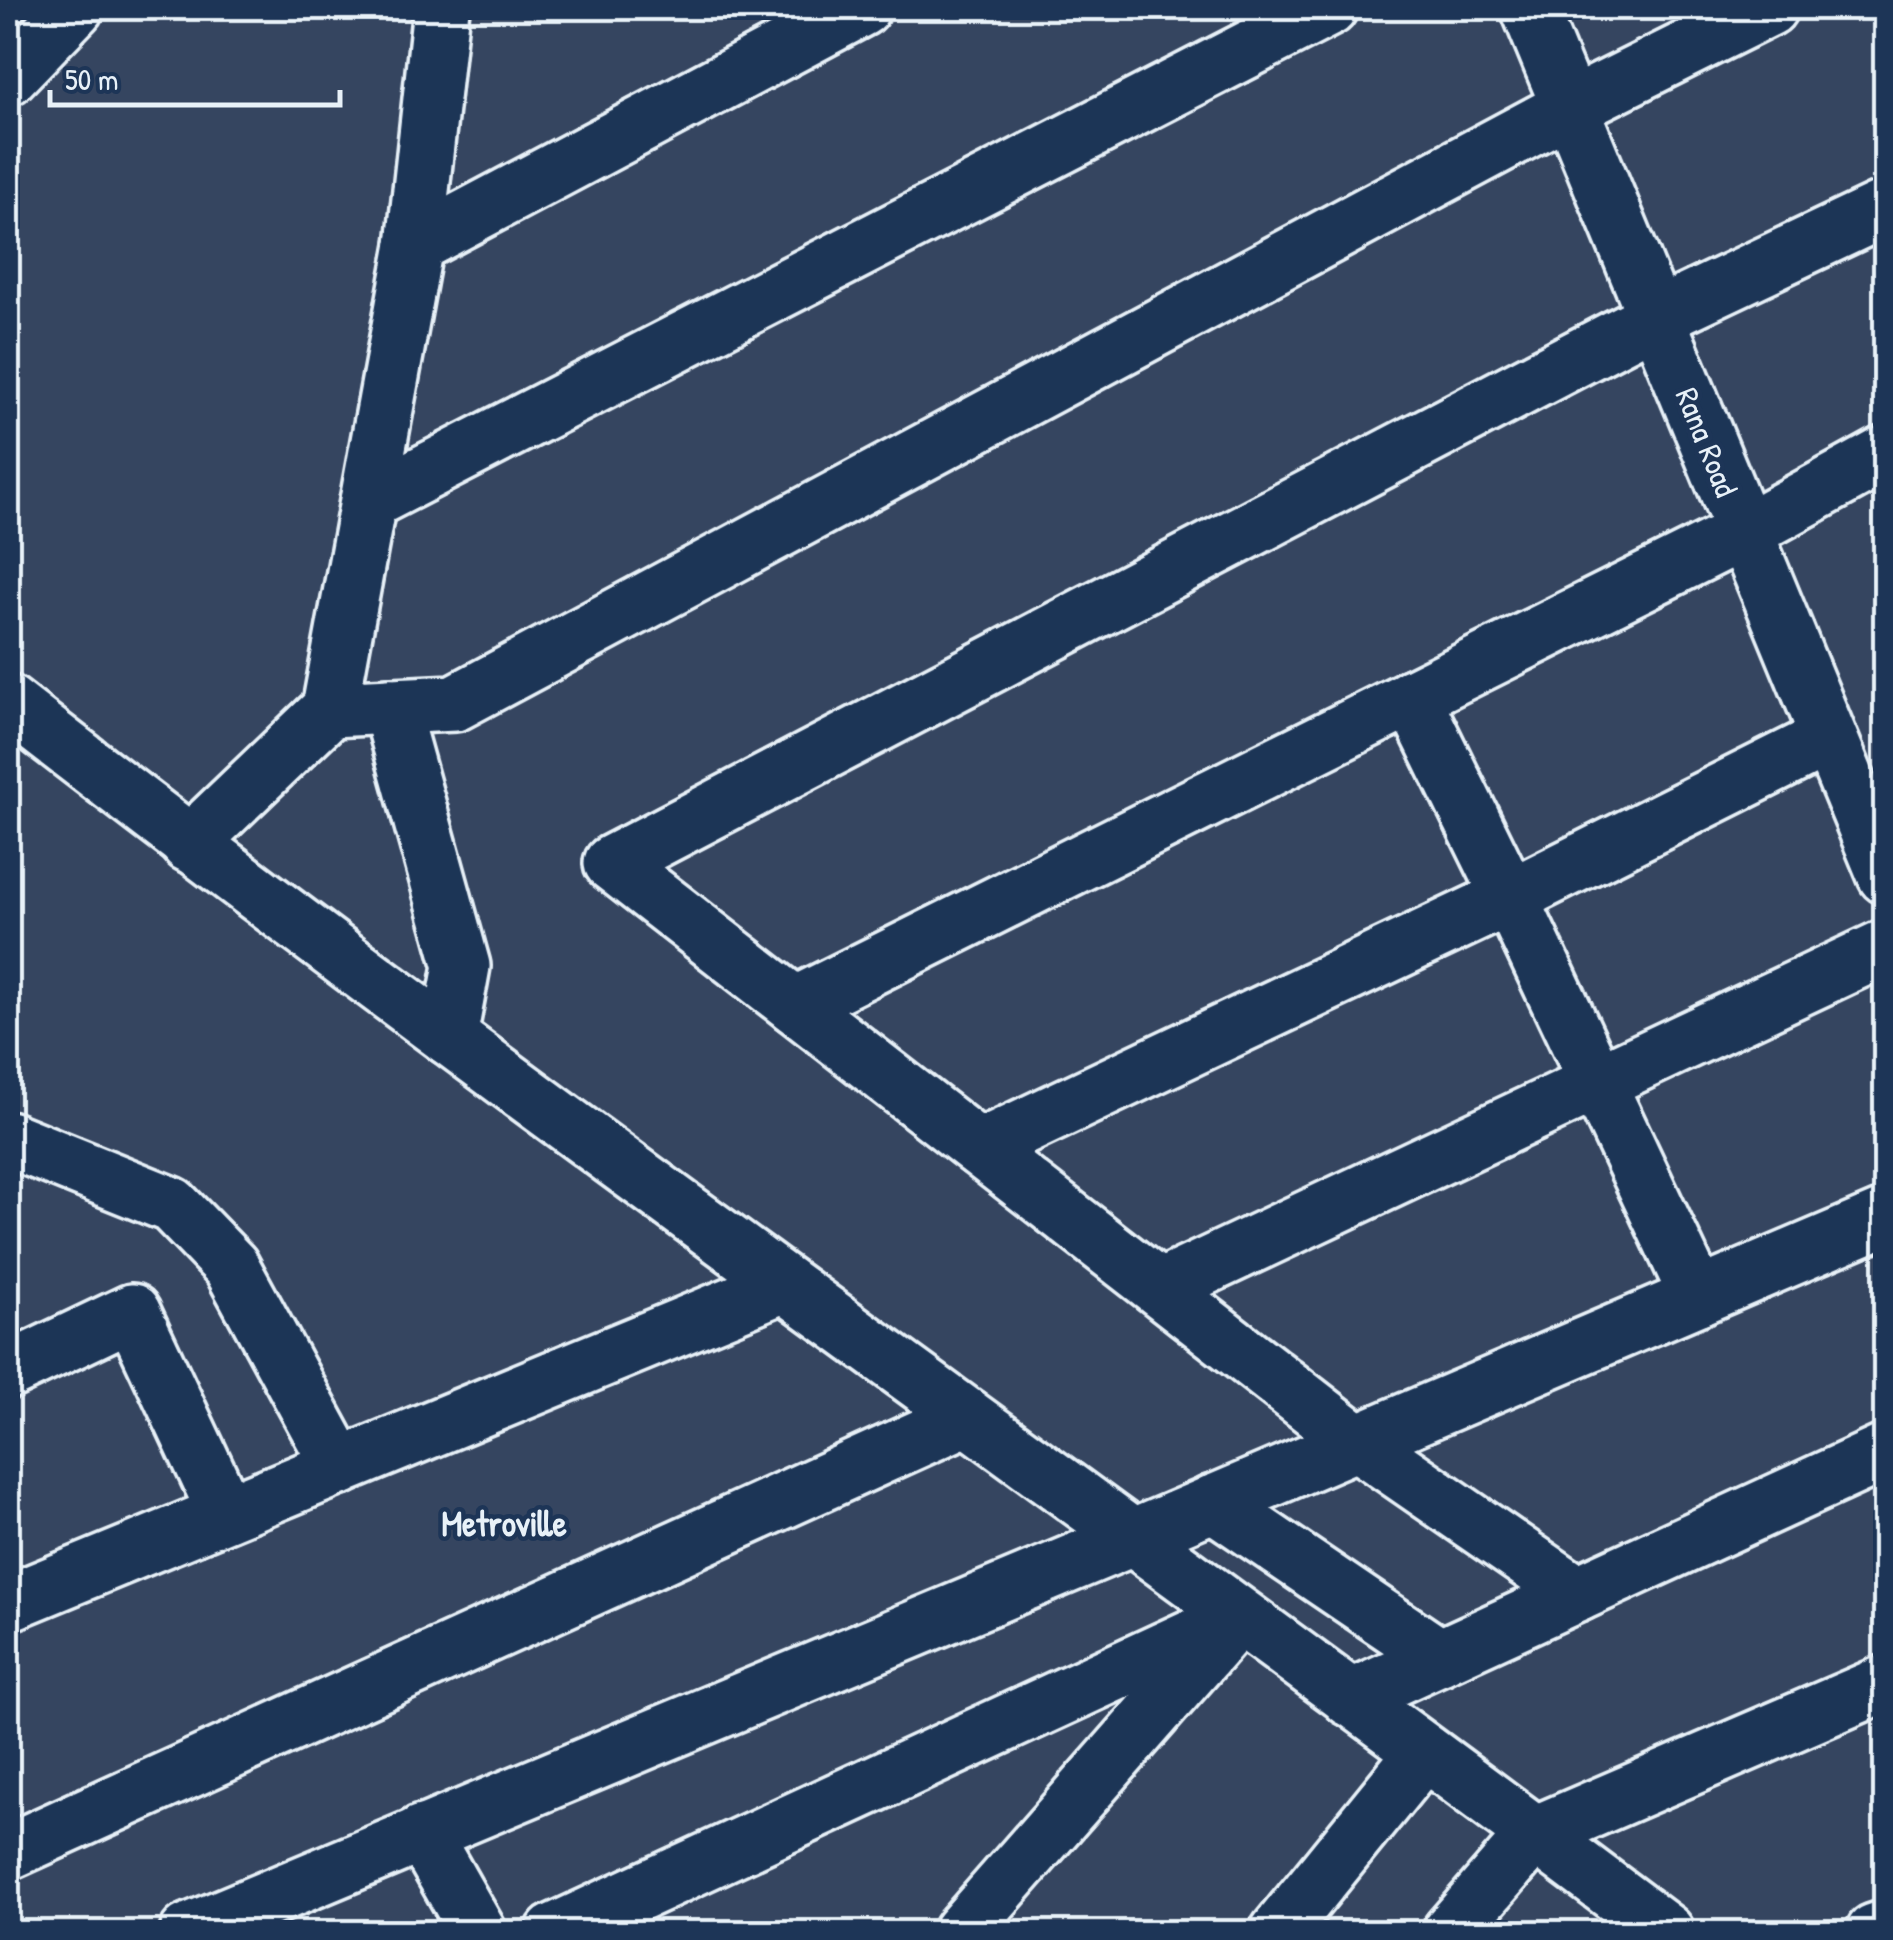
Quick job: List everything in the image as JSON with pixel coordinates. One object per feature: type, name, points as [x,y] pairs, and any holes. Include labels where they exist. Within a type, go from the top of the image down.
[{"type":"street","points":[[8,77],[76,8]]},
{"type":"street","points":[[189,844],[330,708],[415,244],[441,8]]},
{"type":"street","points":[[415,244],[862,8]]},
{"type":"street","points":[[368,502],[1329,8]]},
{"type":"street","name":"Rana Road","points":[[1529,8],[1886,876]]},
{"type":"street","points":[[330,708],[456,703],[1570,106],[1769,8]]},
{"type":"street","points":[[1577,1594],[1357,1442],[612,863],[1656,317],[1886,208]]},
{"type":"street","points":[[795,1005],[1744,532],[1885,456]]},
{"type":"street","points":[[1412,698],[1698,1297]]},
{"type":"street","points":[[8,703],[448,1037],[1666,1932]]},
{"type":"street","points":[[390,706],[462,966],[448,1037]]},
{"type":"street","points":[[980,1148],[1510,897],[1828,738]]},
{"type":"street","points":[[1160,1288],[1886,946]]},
{"type":"street","points":[[8,1139],[172,1205],[231,1266],[340,1466]]},
{"type":"street","points":[[188,1932],[1132,1538],[1886,1217]]},
{"type":"street","points":[[8,1603],[784,1284]]},
{"type":"street","points":[[8,1371],[132,1312],[226,1513]]},
{"type":"street","points":[[8,1852],[966,1417]]},
{"type":"street","points":[[1350,1698],[1886,1452]]},
{"type":"street","points":[[1213,1503],[1440,1657]]},
{"type":"street","points":[[554,1932],[1238,1616]]},
{"type":"street","points":[[961,1932],[1238,1616]]},
{"type":"street","points":[[1450,1932],[1535,1834],[1886,1683]]},
{"type":"street","points":[[1278,1932],[1424,1752]]},
{"type":"street","points":[[422,1832],[478,1932]]},
{"type":"street","points":[[1874,1932],[1886,1928]]},
{"type":"district","name":"Metroville","points":[[504,1523]]}]
